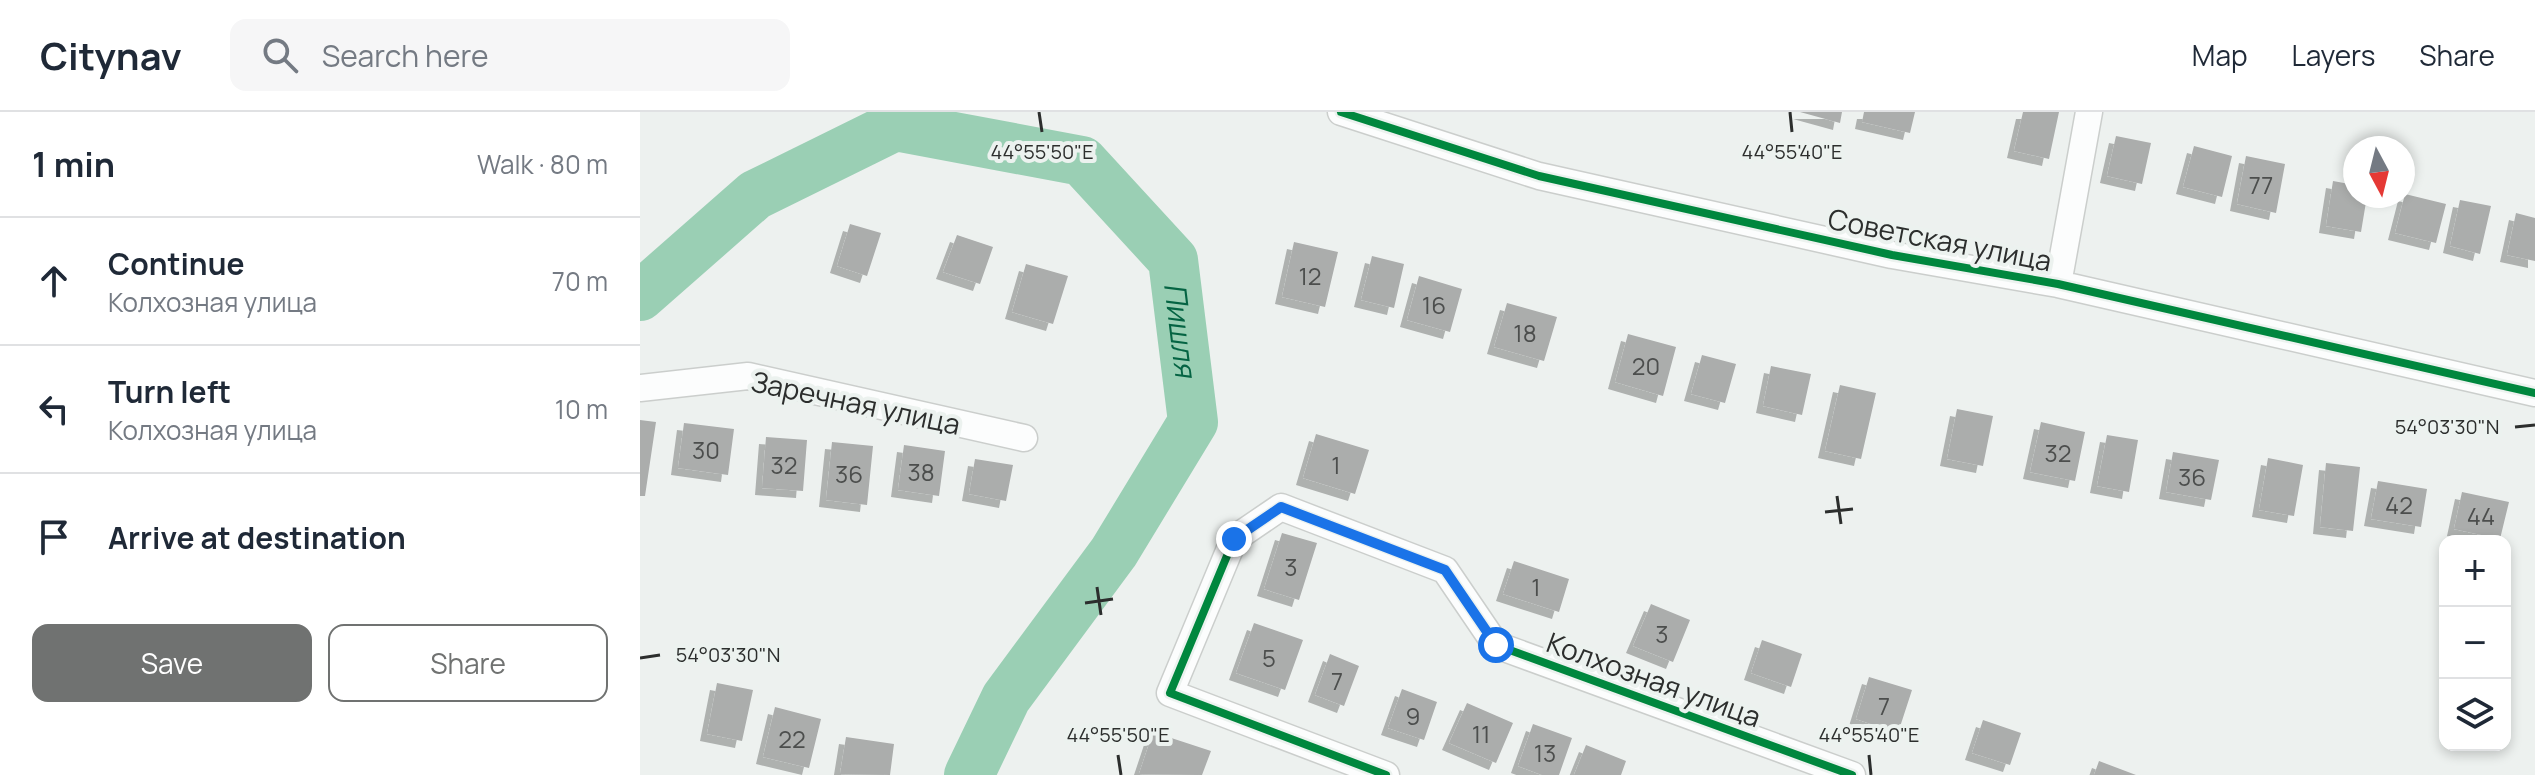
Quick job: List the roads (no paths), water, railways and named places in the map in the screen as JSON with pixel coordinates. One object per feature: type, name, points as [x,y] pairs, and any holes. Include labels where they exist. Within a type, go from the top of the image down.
[{"type":"street","name":"Советская улица","points":[[1341,112],[1539,176],[1892,255],[2058,284],[2535,393]]},
{"type":"street","points":[[2058,284],[2089,112]]},
{"type":"street","name":"Заречная улица","points":[[640,388],[748,376],[1024,438]]},
{"type":"street","name":"Колхозная улица","points":[[1386,775],[1170,693],[1234,539],[1281,507],[1445,570],[1496,645],[1852,775]]},
{"type":"waterway","name":"Пишля","points":[[640,296],[755,195],[895,126],[1082,161],[1173,260],[1193,422],[1114,552],[1006,698],[969,775]]}]
